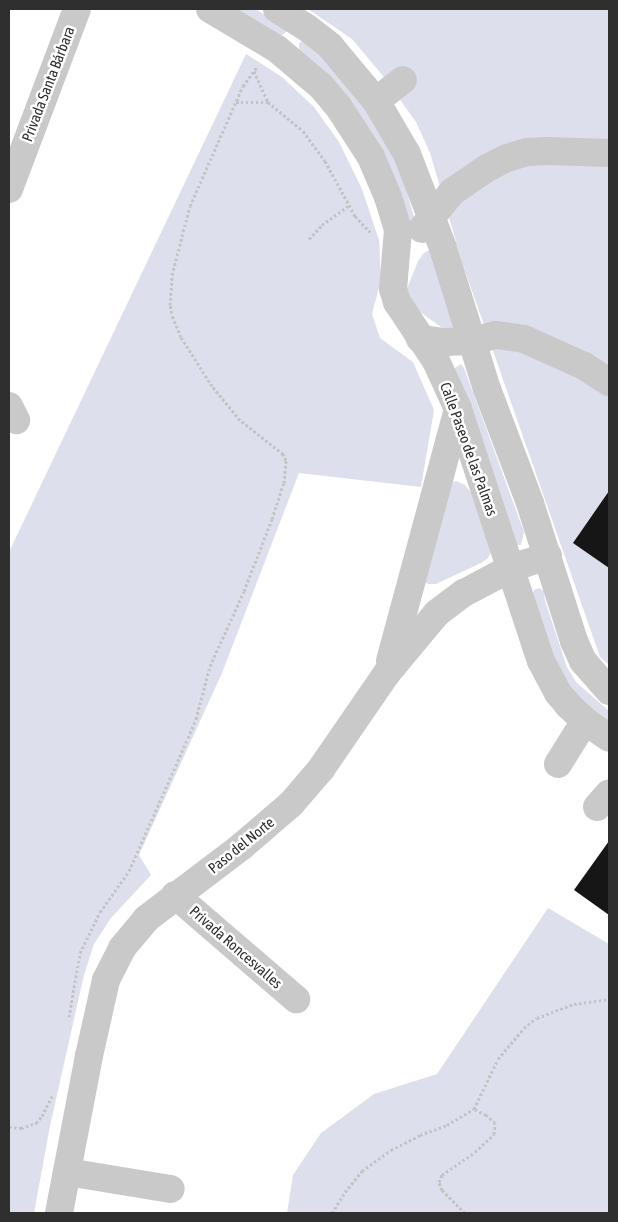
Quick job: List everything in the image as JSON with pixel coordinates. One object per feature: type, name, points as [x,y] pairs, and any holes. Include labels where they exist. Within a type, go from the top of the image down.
[{"type":"street","name":"Privada Santa Bárbara","points":[[9,188],[77,9]]},
{"type":"street","name":"Calle Paseo de las Palmas","points":[[210,9],[277,48],[327,93],[367,151],[383,184],[398,230],[394,289],[397,302],[436,361],[458,409],[548,678],[558,693],[585,721],[609,738]]},
{"type":"street","points":[[277,9],[306,27],[330,46],[376,101],[408,154],[422,188],[487,389],[548,556],[574,641],[584,661],[609,691]]},
{"type":"street","points":[[376,101],[403,80]]},
{"type":"street","points":[[396,260],[452,192],[487,168],[507,158],[526,152],[609,152]]},
{"type":"street","points":[[420,339],[444,342],[472,341],[496,335],[524,338],[584,366],[609,382]]},
{"type":"street","points":[[387,673],[458,409]]},
{"type":"street","name":"Paso del Norte","points":[[59,1213],[89,1056],[106,980],[128,941],[146,919],[175,895],[242,846],[291,804],[321,769],[387,673],[437,613],[464,593],[511,568],[548,556]]},
{"type":"street","points":[[558,764],[585,721]]},
{"type":"street","name":"Privada Roncesvalles","points":[[175,895],[296,999]]},
{"type":"street","points":[[67,1172],[171,1189]]},
{"type":"path","points":[[68,1019],[76,966],[80,953],[100,912],[129,871],[188,738],[196,719],[210,666],[244,591],[284,483],[286,460],[283,454],[240,420],[212,386],[181,337],[170,305],[172,275],[190,206],[236,102],[253,70],[277,48]]},
{"type":"path","points":[[253,70],[268,102],[291,120],[314,145],[332,172],[348,206],[373,237]]},
{"type":"path","points":[[236,102],[268,102]]},
{"type":"path","points":[[309,239],[322,226],[348,206]]},
{"type":"path","points":[[332,1213],[345,1192],[362,1172],[391,1150],[420,1135],[447,1125],[474,1109],[498,1058],[524,1028],[537,1018],[574,1004],[609,999]]},
{"type":"path","points":[[9,1126],[21,1128],[36,1122],[47,1107],[55,1087]]},
{"type":"path","points":[[465,1213],[442,1190],[439,1182],[442,1175],[475,1152],[494,1134],[495,1123],[486,1115],[474,1109]]},
{"type":"shaded area","points":[[230,9],[255,9],[287,27],[286,32],[280,37]]},
{"type":"shaded area","points":[[308,9],[609,9],[609,665],[600,657],[463,265],[430,153],[416,122],[383,76],[352,39]]},
{"type":"shaded area","points":[[304,40],[316,47],[358,96],[400,168],[417,228],[414,237],[299,50],[299,43]]},
{"type":"shaded area","points":[[246,54],[282,77],[314,107],[339,142],[362,189],[379,240],[381,280],[372,314],[380,338],[413,362],[434,410],[421,487],[299,473],[222,673],[139,855],[151,875],[111,918],[94,944],[84,975],[50,1126],[34,1213],[9,1213],[9,552]]},
{"type":"shaded area","points":[[434,247],[456,327],[451,330],[441,327],[413,307],[406,291],[418,261],[424,253]]},
{"type":"shaded area","points":[[461,364],[524,532],[521,545],[516,545],[450,371]]},
{"type":"shaded area","points":[[456,481],[465,485],[471,493],[491,552],[488,558],[481,563],[436,584],[428,584],[422,580],[450,483]]},
{"type":"shaded area","points":[[539,588],[544,591],[545,601],[567,667],[576,682],[609,711],[609,731],[562,690],[532,598],[534,590]]},
{"type":"shaded area","points":[[548,908],[609,944],[609,1213],[287,1213],[293,1175],[321,1133],[374,1094],[437,1074]]},
{"type":"building","points":[[609,491],[609,568],[573,543]]},
{"type":"building","points":[[609,841],[609,915],[574,890]]}]
